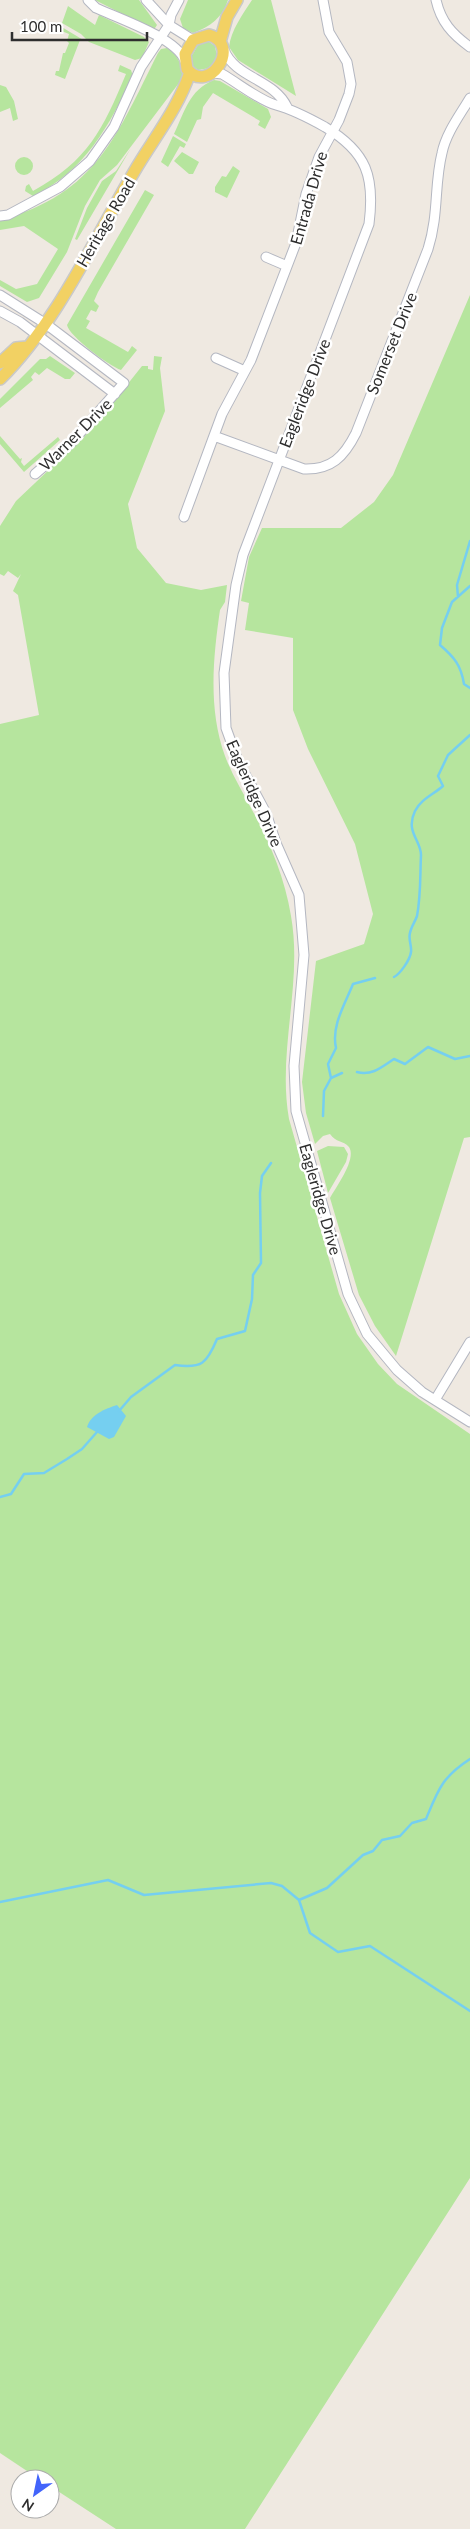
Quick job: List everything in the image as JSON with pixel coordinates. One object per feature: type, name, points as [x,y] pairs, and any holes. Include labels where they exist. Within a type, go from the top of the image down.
[{"type":"main road","points":[[227,17],[221,63],[208,75],[187,67],[186,52],[193,40],[209,35],[227,17],[237,0]]},
{"type":"main road","points":[[209,35],[222,46]]},
{"type":"main road","name":"Heritage Road","points":[[182,96],[187,67]]},
{"type":"main road","name":"Heritage Road","points":[[0,379],[24,355],[27,347],[46,324],[136,169],[182,96],[192,84],[208,75]]},
{"type":"main road","name":"Heritage Road","points":[[0,363],[16,348],[27,347]]},
{"type":"street","points":[[88,0],[96,8],[161,37],[181,54],[187,67]]},
{"type":"street","points":[[146,0],[169,25],[193,40]]},
{"type":"street","points":[[0,216],[8,215],[60,187],[90,161],[114,127],[141,67],[169,25],[171,15],[179,0]]},
{"type":"street","name":"Entrada Drive","points":[[184,516],[222,414],[245,371],[296,243],[313,174],[332,131],[346,106],[351,84],[347,62],[329,32],[323,0]]},
{"type":"street","points":[[436,0],[444,23],[455,37],[470,47]]},
{"type":"street","name":"Eagleridge Drive","points":[[222,46],[233,65],[276,92],[287,107]]},
{"type":"street","name":"Eagleridge Drive","points":[[208,75],[225,76],[275,105],[287,107],[332,131],[350,144],[362,159],[371,184],[370,224],[243,555],[236,585],[224,672],[226,728],[238,761],[266,813],[276,843],[299,895],[304,955],[294,1066],[296,1111],[348,1294],[373,1342],[397,1370],[435,1400],[470,1422]]},
{"type":"street","name":"Somerset Drive","points":[[214,436],[304,469],[316,470],[329,466],[341,458],[349,446],[428,249],[436,221],[441,154],[449,133],[470,98]]},
{"type":"street","points":[[266,257],[286,266]]},
{"type":"street","name":"Warner Drive","points":[[0,295],[46,324],[124,383],[72,442],[35,474]]},
{"type":"street","name":"Warner Drive","points":[[0,311],[20,322],[115,394]]},
{"type":"street","points":[[216,358],[245,371]]},
{"type":"street","points":[[435,1400],[470,1342]]},
{"type":"green space","points":[[95,0],[139,0],[157,25],[155,28],[150,28]]},
{"type":"green space","points":[[188,0],[228,0],[223,11],[215,21],[193,33],[183,28],[180,19]]},
{"type":"green space","points":[[252,0],[271,0],[296,96],[238,60],[229,47],[235,28]]},
{"type":"green space","points":[[68,6],[95,25],[99,15],[144,37],[149,42],[142,58],[135,60],[89,42],[81,34],[62,23]]},
{"type":"green space","points":[[60,26],[85,41],[80,40],[65,79],[55,75],[56,71],[59,71],[63,53],[65,53],[69,43],[67,41],[69,34],[59,30]]},
{"type":"green space","points":[[208,41],[215,46],[217,57],[210,68],[198,70],[193,66],[191,57],[198,45]]},
{"type":"green space","points":[[167,48],[174,53],[179,61],[182,79],[117,165],[100,180],[85,206],[67,252],[39,298],[27,302],[0,286],[0,280],[16,289],[37,284],[58,249],[24,226],[0,230],[0,220],[33,209],[60,194],[82,177],[116,135],[158,53],[161,49]]},
{"type":"green space","points":[[120,65],[131,70],[133,76],[115,112],[94,145],[67,174],[51,186],[33,196],[25,191],[26,186],[29,184],[33,191],[52,180],[68,168],[92,142],[110,111],[126,74],[118,71]]},
{"type":"green space","points":[[214,80],[220,81],[268,109],[271,117],[265,129],[258,125],[260,121],[213,93],[203,107],[201,119],[197,120],[187,142],[174,134],[193,95]]},
{"type":"green space","points":[[0,85],[6,87],[14,101],[18,119],[13,121],[10,108],[0,112]]},
{"type":"green space","points":[[173,136],[186,144],[184,148],[180,146],[168,167],[161,162]]},
{"type":"green space","points":[[131,148],[77,240],[75,239],[87,208],[102,181],[116,171]]},
{"type":"green space","points":[[182,152],[199,162],[193,174],[189,174],[174,161]]},
{"type":"green space","points":[[20,157],[28,157],[33,162],[31,173],[20,175],[15,170],[15,162]]},
{"type":"green space","points":[[233,166],[240,171],[227,198],[215,192],[215,187],[222,176],[226,177]]},
{"type":"green space","points":[[145,190],[154,195],[98,292],[94,301],[99,306],[96,312],[91,310],[86,319],[90,321],[86,328],[128,352],[132,346],[137,350],[121,370],[90,350],[69,330],[67,325]]},
{"type":"green space","points":[[470,295],[470,1137],[464,1138],[396,1356],[375,1326],[359,1295],[330,1198],[348,1166],[351,1152],[349,1147],[330,1134],[323,1136],[315,1144],[306,1113],[302,1082],[316,961],[364,944],[373,914],[355,844],[308,749],[293,710],[293,638],[245,630],[249,603],[241,601],[249,557],[262,528],[341,528],[374,502],[393,475]]},
{"type":"green space","points":[[50,356],[75,373],[70,379],[65,379],[47,368],[39,375],[35,372],[31,377],[33,380],[0,408],[0,399],[40,359],[46,359]]},
{"type":"green space","points":[[154,356],[162,357],[160,368],[165,411],[128,504],[137,548],[166,583],[201,590],[227,585],[225,602],[220,610],[215,646],[214,702],[216,720],[225,756],[234,777],[271,848],[281,875],[291,916],[294,941],[294,967],[286,1068],[286,1094],[289,1119],[339,1294],[357,1334],[378,1364],[397,1384],[470,1434],[470,2178],[245,2529],[116,2529],[60,2493],[60,2469],[24,2469],[0,2453],[0,724],[39,715],[18,595],[13,591],[21,574],[18,578],[8,571],[4,576],[0,574],[0,526],[16,501],[92,429],[142,366],[148,366],[148,369],[153,370]]},
{"type":"green space","points":[[0,436],[20,459],[22,458],[21,462],[24,466],[58,437],[60,440],[24,472],[0,444]]},
{"type":"green space","points":[[328,1146],[344,1147],[348,1154],[346,1162],[328,1193],[317,1151]]},
{"type":"water","points":[[117,1405],[126,1416],[114,1437],[109,1439],[87,1427],[95,1415]]},
{"type":"waterway","points":[[458,597],[457,585],[470,541]]},
{"type":"waterway","points":[[470,586],[452,602],[442,628],[440,645],[456,662],[464,684],[470,688]]},
{"type":"waterway","points":[[394,977],[409,959],[411,950],[410,935],[417,916],[420,893],[421,855],[413,830],[412,818],[421,803],[443,786],[438,776],[448,755],[470,735]]},
{"type":"waterway","points":[[323,1116],[324,1091],[331,1078],[328,1064],[336,1048],[335,1032],[340,1015],[353,984],[375,978]]},
{"type":"waterway","points":[[357,1072],[372,1072],[394,1059],[405,1064],[428,1047],[455,1059],[470,1056]]},
{"type":"waterway","points":[[331,1078],[342,1073]]},
{"type":"waterway","points":[[119,1411],[131,1397],[175,1365],[198,1365],[210,1354],[217,1339],[245,1331],[252,1299],[253,1275],[261,1263],[260,1193],[262,1176],[271,1163]]},
{"type":"waterway","points":[[0,1497],[11,1494],[24,1474],[44,1473],[82,1449],[97,1432]]},
{"type":"waterway","points":[[0,1902],[108,1880],[144,1895],[271,1883],[282,1886],[299,1900],[327,1888],[363,1855],[373,1851],[382,1840],[400,1836],[412,1823],[426,1819],[434,1800],[447,1778],[470,1759]]},
{"type":"waterway","points":[[299,1900],[310,1933],[338,1952],[370,1946],[470,2011]]}]
